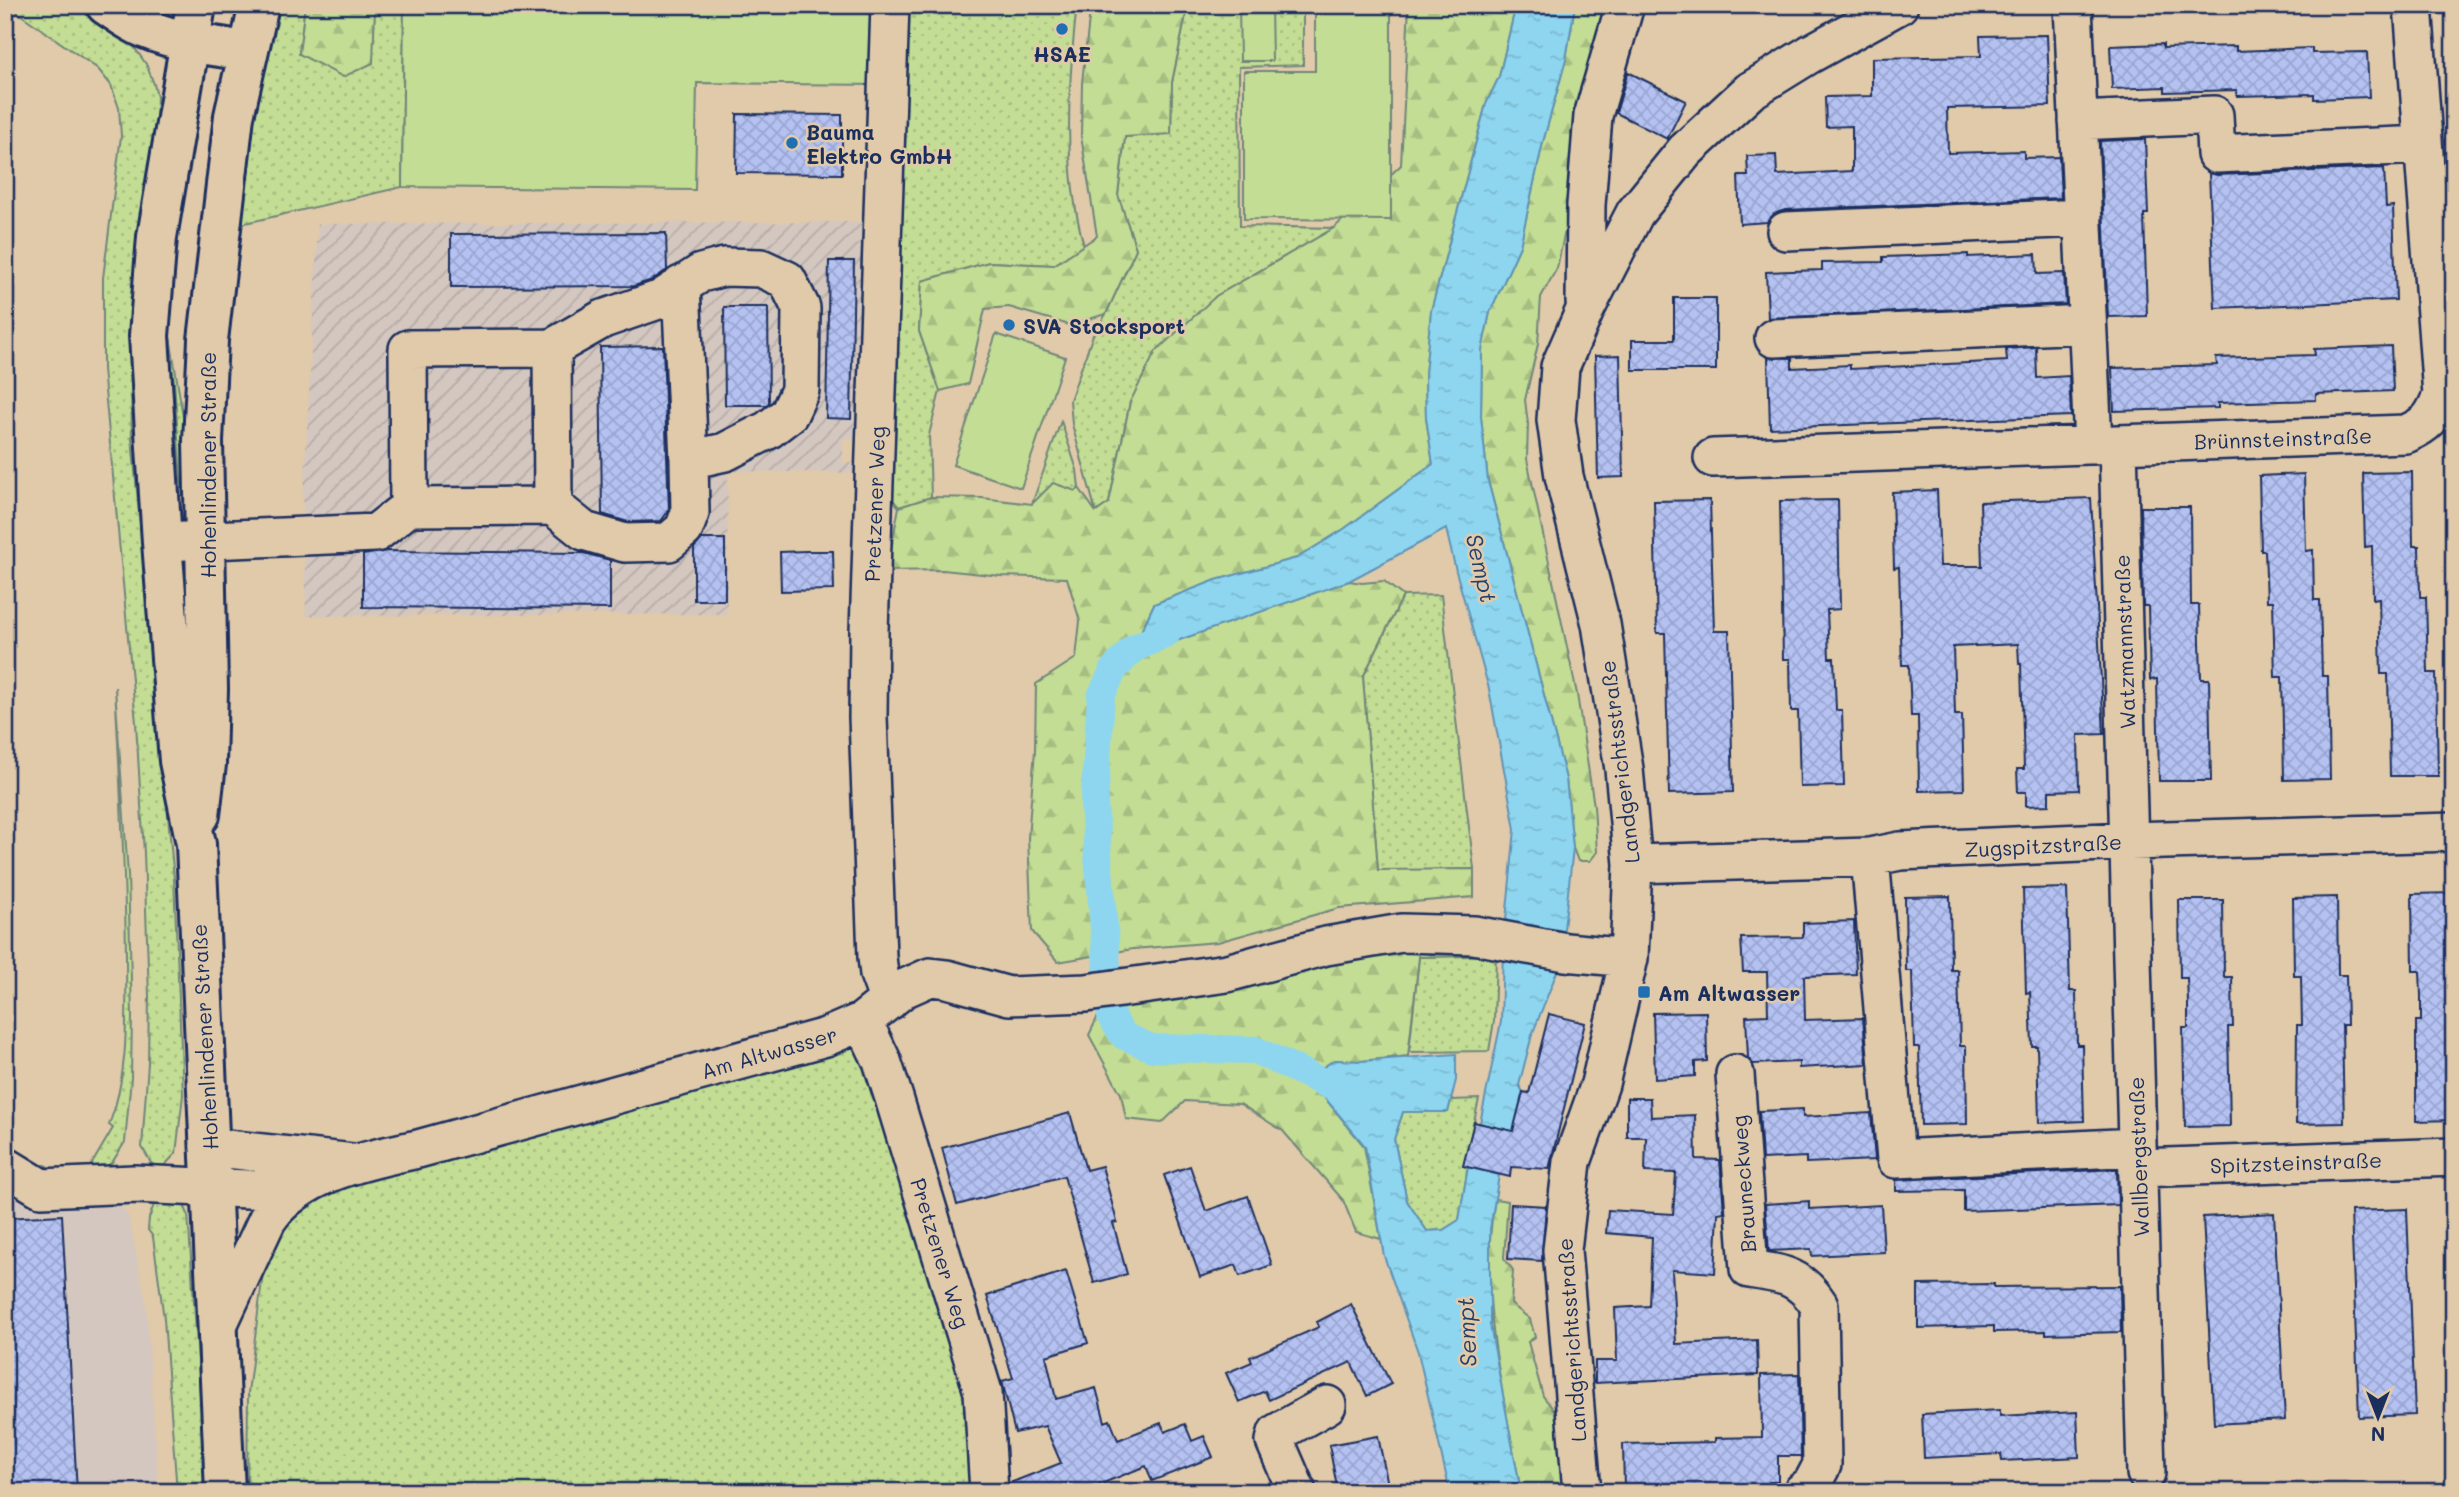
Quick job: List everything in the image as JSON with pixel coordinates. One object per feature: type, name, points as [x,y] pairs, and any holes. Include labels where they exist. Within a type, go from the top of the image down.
[{"type":"main road","points":[[106,5],[141,27],[192,16],[248,51]]},
{"type":"main road","name":"Hohenlindener Straße","points":[[196,845],[206,764],[208,689],[203,441],[208,340],[234,117],[259,5]]},
{"type":"main road","name":"Hohenlindener Straße","points":[[192,16],[157,237],[149,336],[179,761],[196,845],[225,1492]]},
{"type":"street","name":"Pretzener Weg","points":[[890,5],[868,717],[879,974],[876,1011],[882,1061],[983,1392],[989,1492]]},
{"type":"street","points":[[1585,310],[1586,205],[1593,117],[1625,5]]},
{"type":"street","name":"Landgerichtsstraße","points":[[1582,1492],[1562,1250],[1572,1161],[1600,1084],[1629,958],[1633,864],[1624,769],[1601,624],[1564,476],[1556,420],[1560,367],[1585,310],[1634,213],[1685,151],[1750,91],[1899,5]]},
{"type":"street","name":"Watzmannstraße","points":[[2073,5],[2087,324],[2105,444],[2129,841]]},
{"type":"street","name":"Brünnsteinstraße","points":[[1713,458],[2406,433],[2424,426],[2435,413],[2442,395],[2413,5]]},
{"type":"street","points":[[2078,121],[2214,115],[2216,154],[2423,145]]},
{"type":"street","points":[[1786,231],[2082,218]]},
{"type":"street","points":[[409,507],[408,349],[552,348],[603,319],[661,299],[701,272],[724,267],[761,268],[787,280],[801,308],[800,390],[789,414],[768,430],[725,452],[689,460]]},
{"type":"street","points":[[162,541],[376,533],[409,507],[553,506],[584,531],[625,543],[668,542],[684,529],[690,513],[681,285]]},
{"type":"street","points":[[1774,338],[2087,324]]},
{"type":"street","points":[[552,348],[553,506]]},
{"type":"street","name":"Zugspitzstraße","points":[[1633,864],[1870,857],[1900,851],[2129,841],[2454,832]]},
{"type":"street","name":"Wallbergstraße","points":[[2129,841],[2146,1473]]},
{"type":"street","name":"Spitzsteinstraße","points":[[1870,857],[1896,1159],[2454,1157]]},
{"type":"street","name":"Am Altwasser","points":[[218,1325],[267,1220],[276,1207],[293,1192],[355,1163],[418,1149],[826,1037],[876,1011],[903,989],[930,977],[1009,996],[1086,993],[1227,973],[1326,946],[1402,933],[1452,933],[1502,939],[1566,952],[1629,958]]},
{"type":"street","name":"Brauneckweg","points":[[1735,1074],[1749,1269],[1794,1278],[1809,1289],[1819,1305],[1832,1443],[1812,1484],[1802,1492]]},
{"type":"street","name":"Am Altwasser","points":[[209,1147],[355,1163]]},
{"type":"street","points":[[5,1166],[41,1188],[134,1184],[211,1187]]},
{"type":"street","name":"Am Altwasser","points":[[211,1187],[293,1192]]},
{"type":"street","points":[[1297,1492],[1275,1441],[1277,1433],[1327,1405]]},
{"type":"shaded area","points":[[867,222],[862,438],[843,439],[843,463],[863,463],[863,473],[728,471],[727,614],[306,616],[303,504],[318,224]]},
{"type":"shaded area","points":[[5,1159],[40,1172],[103,1171],[129,1218],[146,1302],[159,1492],[5,1492]]},
{"type":"green space","points":[[7,5],[73,5],[134,47],[146,64],[157,97],[130,332],[132,439],[174,879],[183,1095],[176,1153],[165,1165],[156,1166],[151,1163],[142,1147],[148,1063],[149,996],[144,853],[136,723],[103,369],[103,278],[121,136],[119,108],[111,85],[98,69]]},
{"type":"green space","points":[[275,5],[305,5],[299,54],[372,63],[375,5],[404,5],[402,187],[237,225],[247,143]]},
{"type":"green space","points":[[305,5],[375,5],[373,63],[343,77],[299,54]]},
{"type":"green space","points":[[404,5],[879,5],[879,85],[697,83],[695,190],[402,187]]},
{"type":"green space","points":[[1068,5],[1076,13],[1069,101],[1070,159],[1077,217],[1084,246],[1054,265],[989,262],[922,281],[919,331],[940,391],[929,435],[931,497],[899,507],[880,485],[900,14],[911,7]]},
{"type":"green space","points":[[1100,5],[1188,5],[1172,82],[1171,134],[1125,137],[1118,195],[1136,249],[1106,314],[1069,325],[1009,307],[985,309],[968,384],[940,391],[919,331],[922,281],[989,262],[1054,265],[1097,236],[1081,136],[1082,83],[1089,19],[1091,9]]},
{"type":"green space","points":[[1188,5],[1303,5],[1303,65],[1239,67],[1240,226],[1334,228],[1216,296],[1130,402],[1109,503],[1096,512],[1072,424],[1070,400],[1093,335],[1106,314],[1136,249],[1118,195],[1125,137],[1171,133],[1172,82]]},
{"type":"green space","points":[[1239,5],[1271,5],[1272,61],[1240,61]]},
{"type":"green space","points":[[1315,5],[1391,5],[1391,220],[1244,219],[1244,71],[1315,71]]},
{"type":"green space","points":[[1409,5],[1516,5],[1499,77],[1486,104],[1431,311],[1425,375],[1426,418],[1433,464],[1344,529],[1297,558],[1217,580],[1154,604],[1133,648],[1159,647],[1349,581],[1384,581],[1403,596],[1363,677],[1378,870],[1474,869],[1474,897],[1339,908],[1218,942],[1133,949],[1058,962],[1032,931],[1028,838],[1035,750],[1036,684],[1076,658],[1080,621],[1067,578],[1001,576],[943,570],[887,571],[899,507],[931,497],[982,498],[1032,504],[1053,483],[1076,491],[1079,488],[1096,512],[1109,503],[1130,402],[1156,351],[1216,296],[1334,228],[1401,165]]},
{"type":"green space","points":[[1575,5],[1609,5],[1598,63],[1571,132],[1573,178],[1570,208],[1557,268],[1541,297],[1538,344],[1525,400],[1528,424],[1527,459],[1577,694],[1594,806],[1597,852],[1590,861],[1578,861],[1573,848],[1566,779],[1488,481],[1481,417],[1482,350],[1490,312],[1520,246],[1543,142],[1566,59]]},
{"type":"green space","points":[[191,137],[174,263],[169,331],[185,429],[186,502],[182,494],[174,381],[164,322]]},
{"type":"green space","points":[[996,334],[1065,357],[1021,488],[953,465]]},
{"type":"green space","points":[[1061,421],[1077,470],[1079,488],[1032,504]]},
{"type":"green space","points":[[1441,595],[1474,869],[1378,871],[1363,677],[1403,596]]},
{"type":"green space","points":[[115,687],[128,875],[132,1015],[131,1078],[125,1142],[103,1171],[40,1172],[5,1159],[5,1147],[36,1165],[46,1165],[50,1169],[85,1170],[90,1167],[113,1128],[109,1125],[121,1084],[126,1019],[126,955]]},
{"type":"green space","points":[[1406,950],[1469,951],[1471,956],[1419,957],[1408,1056],[1361,1061],[1334,1060],[1318,1071],[1324,1097],[1364,1146],[1381,1239],[1356,1232],[1343,1200],[1283,1131],[1240,1104],[1185,1101],[1162,1123],[1126,1119],[1121,1094],[1089,1035],[1100,1012],[1157,993],[1250,983],[1376,953]]},
{"type":"green space","points":[[1496,955],[1494,1021],[1489,1051],[1409,1052],[1419,957]]},
{"type":"green space","points":[[853,1042],[865,1051],[953,1307],[981,1492],[247,1492],[248,1393],[265,1259],[290,1211],[350,1184]]},
{"type":"green space","points":[[1479,1099],[1464,1166],[1468,1167],[1459,1220],[1443,1230],[1427,1231],[1407,1201],[1394,1139],[1403,1112],[1448,1112],[1451,1100]]},
{"type":"green space","points":[[1495,1199],[1508,1201],[1504,1258],[1513,1270],[1511,1304],[1530,1319],[1535,1337],[1528,1342],[1543,1396],[1569,1429],[1571,1492],[1521,1492],[1501,1383],[1491,1309],[1490,1236]]},
{"type":"green space","points":[[155,1202],[183,1203],[188,1214],[207,1492],[177,1492],[164,1319],[153,1237],[148,1230]]},
{"type":"water","name":"Sempt","points":[[1516,5],[1575,5],[1566,59],[1543,142],[1520,246],[1490,312],[1482,350],[1481,417],[1488,481],[1566,779],[1573,848],[1560,964],[1532,1035],[1519,1085],[1523,1092],[1511,1140],[1480,1123],[1501,1022],[1503,950],[1515,829],[1489,689],[1446,529],[1349,581],[1159,647],[1133,649],[1154,604],[1216,580],[1297,558],[1344,529],[1433,464],[1426,418],[1425,375],[1431,311],[1486,104],[1499,77]]},
{"type":"water","name":"Sempt","points":[[1456,1054],[1456,1080],[1448,1112],[1403,1112],[1394,1139],[1407,1201],[1427,1231],[1443,1230],[1459,1220],[1468,1167],[1499,1175],[1490,1229],[1490,1325],[1521,1492],[1450,1492],[1418,1352],[1384,1256],[1365,1146],[1324,1097],[1318,1071],[1334,1060],[1361,1061]]},
{"type":"building","points":[[2047,35],[2050,106],[1947,108],[1948,153],[2024,151],[2024,158],[2059,157],[2061,198],[1785,210],[1774,214],[1767,222],[1740,224],[1738,176],[1748,176],[1747,156],[1776,155],[1777,175],[1852,171],[1852,126],[1826,127],[1825,97],[1872,96],[1872,58],[1981,56],[1980,36]]},
{"type":"building","points":[[2163,44],[2163,48],[2236,46],[2236,51],[2312,48],[2312,53],[2367,52],[2369,97],[2314,99],[2314,94],[2237,96],[2237,90],[2165,92],[2165,87],[2112,89],[2110,46]]},
{"type":"building","points":[[1628,72],[1686,101],[1667,139],[1616,113]]},
{"type":"building","points":[[737,114],[842,115],[842,174],[736,173]]},
{"type":"building","points":[[2145,139],[2148,214],[2144,214],[2147,316],[2108,317],[2100,141]]},
{"type":"building","points":[[2384,168],[2386,207],[2393,206],[2396,300],[2215,308],[2209,173],[2217,175]]},
{"type":"building","points":[[666,233],[667,270],[652,280],[634,286],[451,287],[451,234]]},
{"type":"building","points":[[1968,254],[1968,257],[2036,254],[2037,274],[2064,273],[2066,304],[1768,318],[1766,272],[1822,270],[1822,263],[1883,262],[1883,257]]},
{"type":"building","points":[[829,261],[854,261],[851,419],[826,418]]},
{"type":"building","points":[[1674,298],[1716,298],[1716,370],[1632,370],[1632,340],[1674,340]]},
{"type":"building","points":[[724,307],[768,307],[769,403],[766,405],[725,405]]},
{"type":"building","points":[[663,346],[669,510],[661,521],[628,522],[602,514],[600,347]]},
{"type":"building","points":[[2391,346],[2393,391],[2316,394],[2316,400],[2218,403],[2218,408],[2114,411],[2112,368],[2217,365],[2216,358],[2315,355],[2314,349]]},
{"type":"building","points":[[2036,347],[2037,378],[2069,376],[2071,416],[1770,428],[1768,357],[1792,358],[1792,368],[1850,365],[1850,369],[2007,361],[2006,349]]},
{"type":"building","points":[[1620,355],[1623,477],[1598,478],[1595,356]]},
{"type":"building","points":[[2412,472],[2413,546],[2419,546],[2420,597],[2426,597],[2428,673],[2436,673],[2438,776],[2390,776],[2388,674],[2381,674],[2379,598],[2373,599],[2372,546],[2365,547],[2363,473]]},
{"type":"building","points":[[2304,474],[2306,551],[2313,550],[2314,600],[2320,600],[2322,676],[2328,676],[2330,779],[2284,780],[2282,677],[2275,677],[2273,601],[2267,601],[2265,551],[2261,551],[2259,476]]},
{"type":"building","points":[[1937,490],[1940,566],[1982,566],[1980,502],[2091,498],[2104,734],[2078,735],[2079,790],[2049,791],[2049,805],[2026,806],[2026,792],[2018,792],[2017,769],[2024,769],[2018,644],[1953,647],[1955,715],[1962,715],[1964,790],[1919,791],[1918,716],[1911,716],[1909,665],[1902,665],[1899,567],[1894,568],[1892,492]]},
{"type":"building","points":[[1710,500],[1714,631],[1729,631],[1733,792],[1669,794],[1665,633],[1657,633],[1654,501]]},
{"type":"building","points":[[1838,500],[1840,609],[1827,610],[1829,658],[1834,658],[1836,710],[1842,710],[1844,786],[1800,787],[1798,711],[1791,711],[1790,659],[1783,659],[1780,501]]},
{"type":"building","points":[[2141,507],[2190,507],[2191,605],[2199,605],[2201,679],[2209,679],[2211,781],[2159,781],[2157,679],[2150,680],[2148,606],[2143,606]]},
{"type":"building","points":[[702,539],[725,539],[725,600],[694,600],[694,548]]},
{"type":"building","points":[[385,551],[583,553],[610,560],[610,609],[363,607],[363,555]]},
{"type":"building","points":[[833,551],[834,590],[781,591],[780,552]]},
{"type":"building","points":[[2067,888],[2070,991],[2076,991],[2077,1045],[2082,1045],[2084,1121],[2039,1123],[2037,1046],[2032,1046],[2030,992],[2026,993],[2023,889]]},
{"type":"building","points":[[2454,893],[2454,1120],[2416,1121],[2416,1021],[2421,1021],[2421,996],[2420,971],[2413,971],[2412,894]]},
{"type":"building","points":[[1950,896],[1951,970],[1958,970],[1960,1046],[1966,1046],[1967,1124],[1921,1125],[1919,1047],[1914,1047],[1912,971],[1906,971],[1905,897]]},
{"type":"building","points":[[2337,897],[2338,975],[2346,975],[2347,1025],[2342,1025],[2344,1123],[2296,1124],[2297,1025],[2302,1025],[2301,976],[2294,976],[2293,898]]},
{"type":"building","points":[[2179,900],[2223,900],[2224,977],[2232,977],[2233,1027],[2228,1027],[2230,1126],[2185,1127],[2183,1028],[2188,1028],[2188,1003],[2187,978],[2180,978]]},
{"type":"building","points":[[1854,921],[1856,974],[1804,976],[1805,1020],[1863,1018],[1867,1064],[1799,1068],[1799,1062],[1753,1064],[1748,1058],[1746,1016],[1768,1015],[1767,972],[1743,972],[1741,938],[1803,937],[1803,923]]},
{"type":"building","points":[[1706,1012],[1707,1061],[1695,1062],[1695,1076],[1655,1079],[1653,1013]]},
{"type":"building","points":[[1549,1014],[1585,1023],[1549,1169],[1511,1167],[1510,1177],[1463,1166],[1474,1122],[1513,1131],[1523,1092],[1529,1093]]},
{"type":"building","points":[[1627,1098],[1650,1098],[1651,1117],[1695,1115],[1696,1159],[1720,1160],[1724,1212],[1718,1213],[1715,1273],[1672,1270],[1676,1344],[1757,1340],[1758,1375],[1595,1383],[1595,1361],[1617,1361],[1615,1308],[1649,1306],[1652,1237],[1606,1233],[1608,1210],[1673,1214],[1676,1173],[1645,1172],[1646,1137],[1627,1137]]},
{"type":"building","points":[[1803,1109],[1803,1117],[1871,1113],[1875,1160],[1806,1163],[1806,1157],[1762,1159],[1759,1111]]},
{"type":"building","points":[[1070,1113],[1086,1170],[1102,1166],[1117,1222],[1113,1223],[1127,1274],[1094,1283],[1064,1176],[957,1205],[942,1148]]},
{"type":"building","points":[[1190,1166],[1206,1211],[1248,1196],[1272,1265],[1240,1276],[1236,1265],[1200,1277],[1164,1175]]},
{"type":"building","points":[[2117,1169],[2118,1205],[1964,1211],[1964,1190],[1896,1191],[1896,1180]]},
{"type":"building","points":[[1809,1201],[1809,1209],[1881,1205],[1884,1252],[1812,1256],[1811,1249],[1769,1251],[1765,1204]]},
{"type":"building","points":[[1511,1204],[1546,1206],[1542,1261],[1508,1259]]},
{"type":"building","points":[[2407,1209],[2415,1415],[2359,1417],[2351,1211]]},
{"type":"building","points":[[2274,1213],[2285,1420],[2214,1424],[2203,1217]]},
{"type":"building","points":[[62,1215],[77,1492],[5,1492],[5,1409],[8,1409],[5,1362],[5,1218]]},
{"type":"building","points":[[1066,1271],[1088,1343],[1046,1356],[1056,1399],[1096,1388],[1105,1422],[1110,1420],[1118,1440],[1161,1423],[1165,1432],[1185,1424],[1192,1441],[1204,1436],[1213,1457],[1152,1481],[1146,1466],[1098,1485],[1101,1492],[1010,1492],[1010,1483],[1061,1463],[1045,1426],[1015,1433],[1002,1381],[1013,1378],[987,1296]]},
{"type":"building","points":[[1994,1284],[1994,1287],[2120,1286],[2121,1332],[1994,1332],[1994,1326],[1918,1328],[1918,1285]]},
{"type":"building","points":[[1351,1304],[1391,1384],[1367,1396],[1351,1362],[1269,1400],[1265,1391],[1239,1402],[1226,1373],[1252,1362],[1250,1357],[1319,1327],[1317,1322]]},
{"type":"building","points":[[1799,1374],[1801,1456],[1778,1456],[1778,1482],[1769,1482],[1769,1485],[1624,1488],[1623,1444],[1715,1442],[1715,1438],[1762,1437],[1761,1375]]},
{"type":"building","points":[[2000,1410],[2000,1416],[2077,1412],[2079,1457],[2002,1461],[2001,1454],[1924,1458],[1922,1414]]},
{"type":"building","points":[[1378,1436],[1388,1485],[1338,1492],[1329,1445]]},
{"type":"waterway","points":[[1167,633],[1133,649],[1114,669],[1101,696],[1094,805],[1111,1017],[1124,1036],[1152,1048],[1255,1050],[1354,1097]]},
{"type":"place","name":"HSAE","points":[[1062,29]]},
{"type":"place","name":"Bauma Elektro GmbH","points":[[792,143]]},
{"type":"place","name":"SVA Stocksport","points":[[1009,325]]},
{"type":"place","name":"Am Altwasser","points":[[1644,992]]}]
